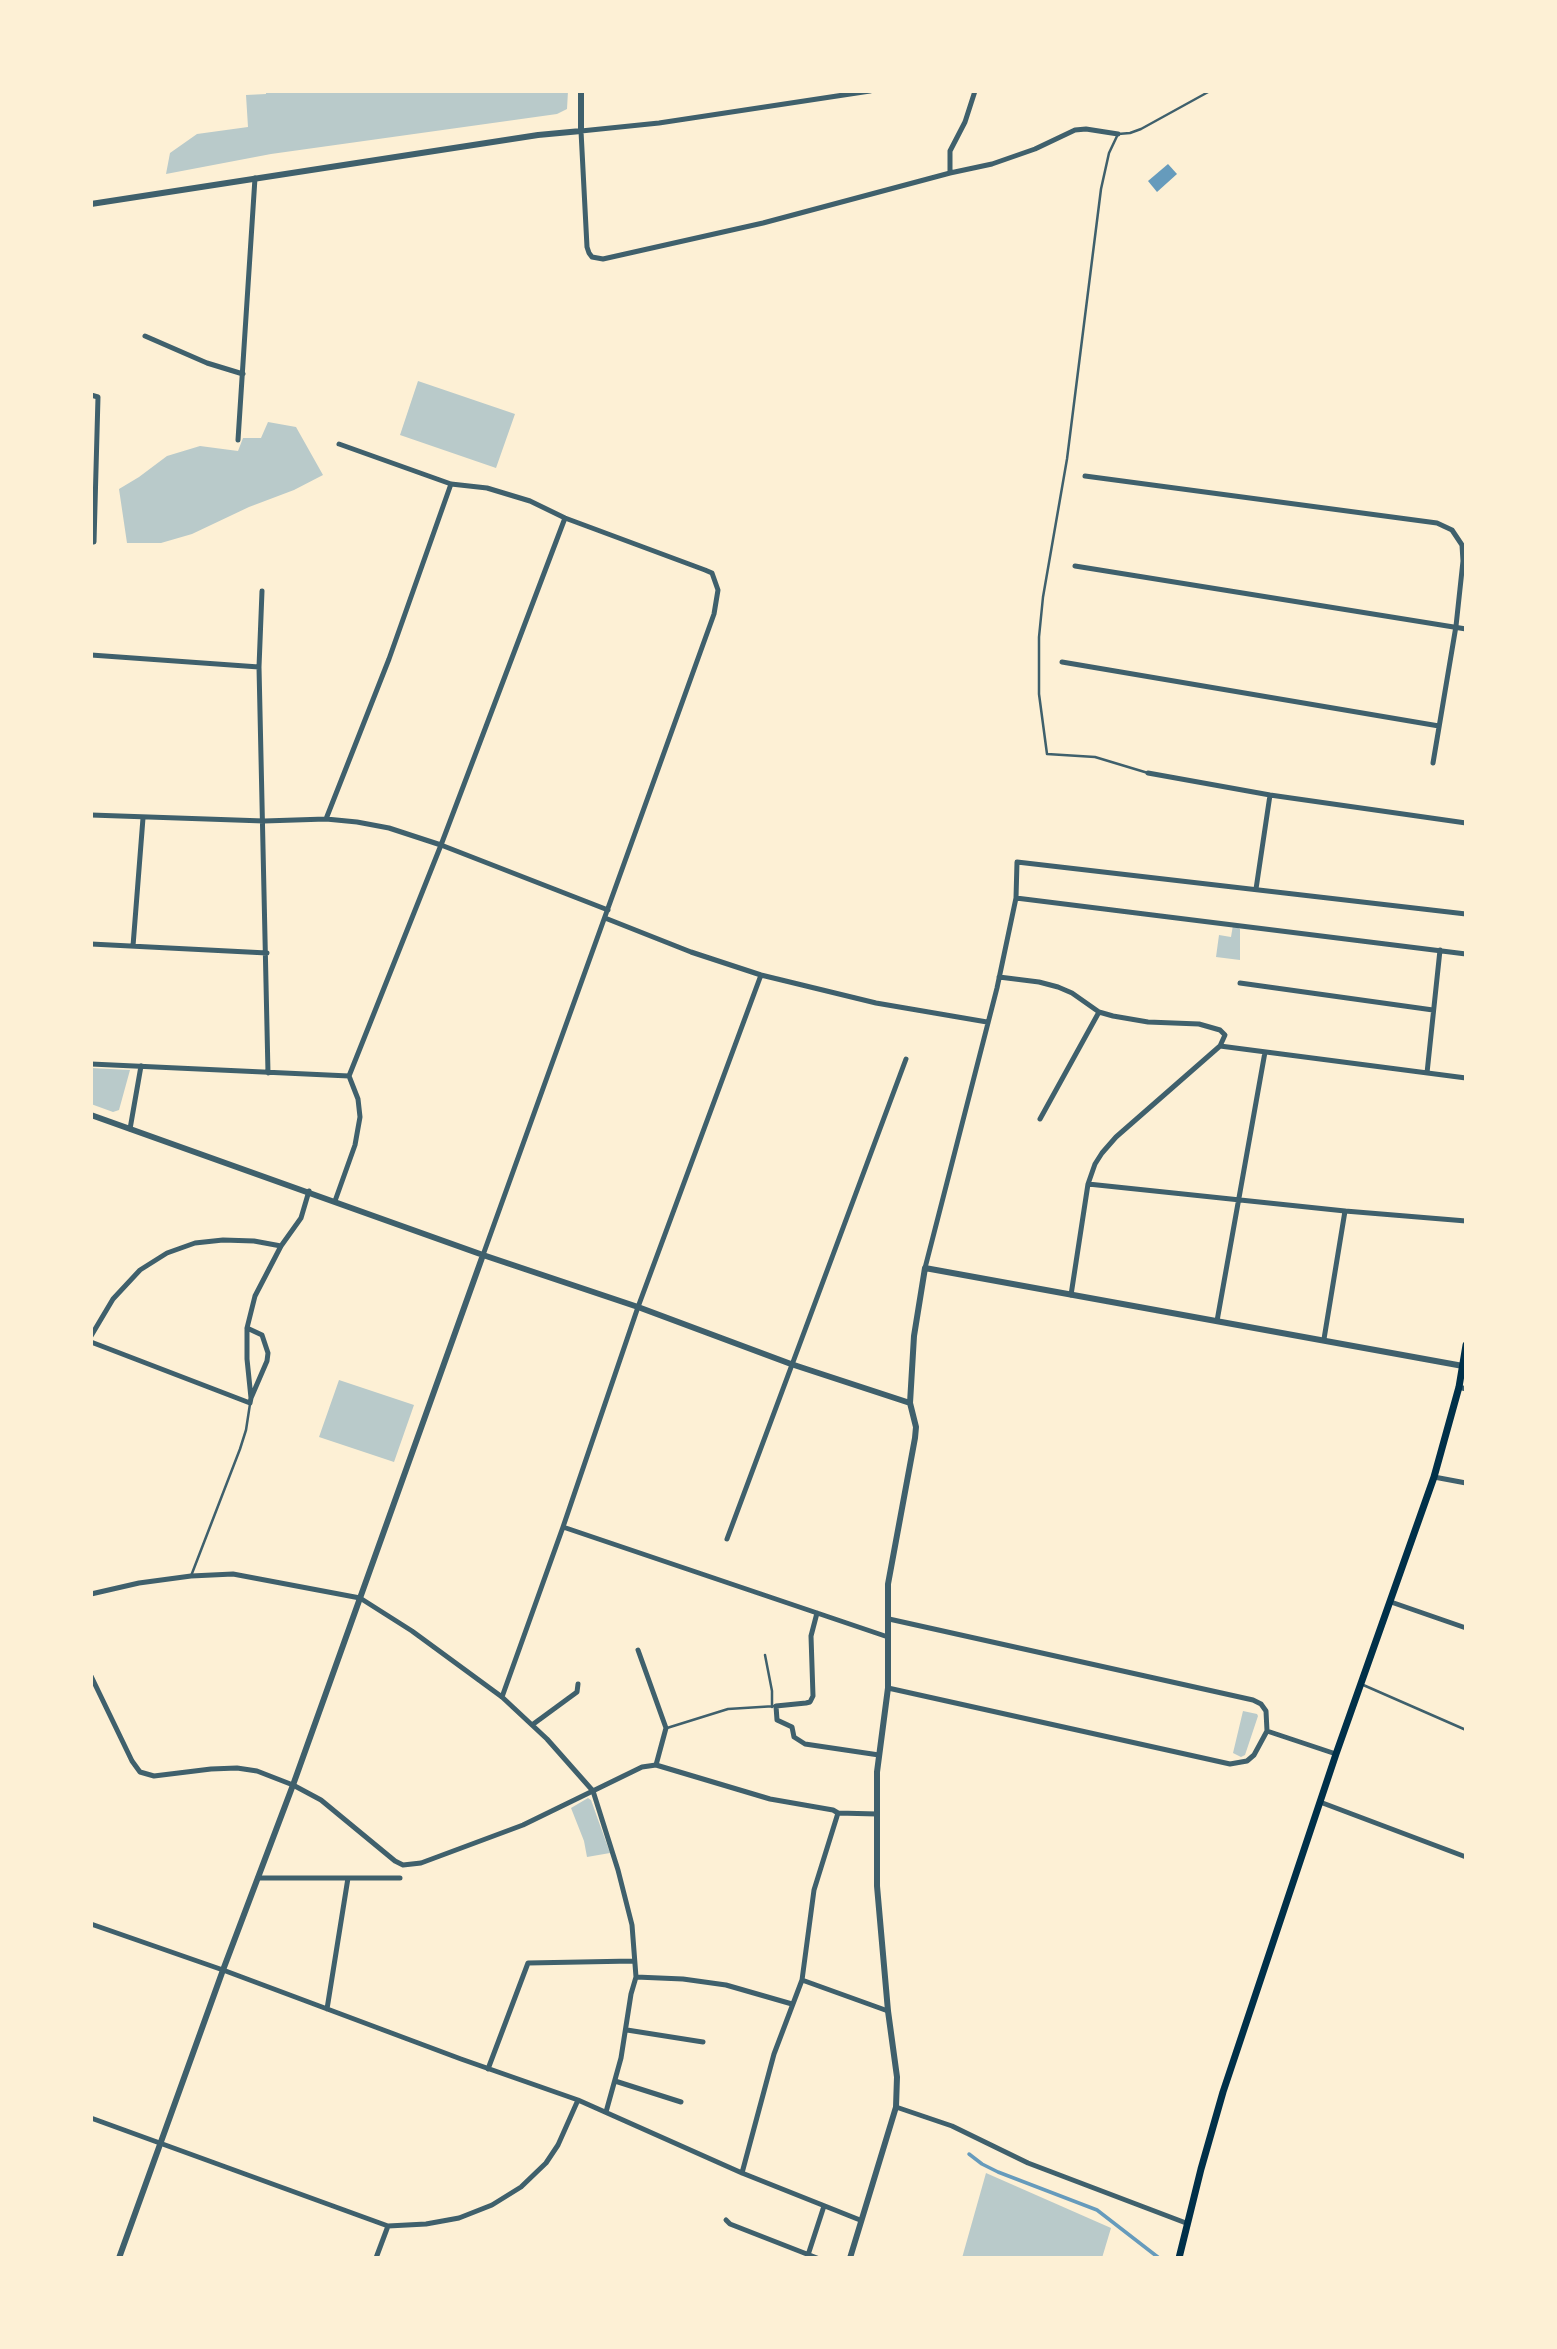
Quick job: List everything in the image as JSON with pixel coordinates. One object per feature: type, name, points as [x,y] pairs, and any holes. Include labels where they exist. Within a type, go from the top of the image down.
[{"type":"main road","points":[[1179,2256],[1223,2092],[1336,1754],[1434,1477],[1462,1388],[1466,1345]]},
{"type":"street","points":[[581,91],[587,247],[592,257],[603,259],[725,232],[1009,159],[1075,130],[1118,134]]},
{"type":"street","points":[[91,204],[525,137],[659,123],[870,91]]},
{"type":"street","points":[[950,173],[950,150],[965,122],[975,91]]},
{"type":"street","points":[[238,440],[255,178]]},
{"type":"street","points":[[145,336],[207,363],[243,374]]},
{"type":"street","points":[[91,395],[99,397],[94,542]]},
{"type":"street","points":[[119,2258],[223,1969],[293,1786],[608,910],[714,614],[718,590],[712,573],[565,518],[512,494],[451,484],[339,444]]},
{"type":"street","points":[[1085,477],[1437,523],[1452,530],[1462,545],[1463,561],[1456,626],[1433,763]]},
{"type":"street","points":[[327,820],[389,659],[451,484]]},
{"type":"street","points":[[335,1201],[355,1145],[360,1117],[358,1099],[349,1076],[441,845],[565,518]]},
{"type":"street","points":[[1075,566],[1466,629]]},
{"type":"street","points":[[262,591],[259,667],[268,1073]]},
{"type":"street","points":[[91,655],[259,667]]},
{"type":"street","points":[[1062,662],[1439,726]]},
{"type":"street","points":[[1148,773],[1270,795],[1466,823]]},
{"type":"street","points":[[1256,889],[1270,795]]},
{"type":"street","points":[[91,815],[357,822],[389,828],[441,845],[608,910]]},
{"type":"street","points":[[133,946],[143,818]]},
{"type":"street","points":[[850,2258],[896,2107],[897,2077],[877,1886],[877,1772],[888,1688],[888,1584],[916,1427],[910,1402],[914,1336],[925,1268],[997,988],[1016,898],[1017,862],[1466,914]]},
{"type":"street","points":[[1016,898],[1466,954]]},
{"type":"street","points":[[605,918],[691,952],[761,975],[876,1003],[988,1022]]},
{"type":"street","points":[[91,944],[267,953]]},
{"type":"street","points":[[1427,1073],[1440,950]]},
{"type":"street","points":[[502,1697],[638,1307],[761,975]]},
{"type":"street","points":[[999,977],[1058,987],[1072,993],[1099,1012],[1130,1020],[1184,1023],[1213,1028],[1225,1035],[1220,1046],[1102,1153],[1088,1184],[1071,1295]]},
{"type":"street","points":[[1240,983],[1433,1010]]},
{"type":"street","points":[[1040,1119],[1099,1012]]},
{"type":"street","points":[[1220,1046],[1466,1078]]},
{"type":"street","points":[[1217,1321],[1265,1052]]},
{"type":"street","points":[[727,1539],[906,1059]]},
{"type":"street","points":[[91,1064],[349,1076]]},
{"type":"street","points":[[130,1129],[141,1066]]},
{"type":"street","points":[[91,1115],[638,1307],[791,1364],[910,1402]]},
{"type":"street","points":[[1088,1184],[1466,1221]]},
{"type":"street","points":[[250,1401],[247,1328],[255,1296],[281,1246],[301,1218],[309,1192]]},
{"type":"street","points":[[1324,1339],[1345,1211]]},
{"type":"street","points":[[91,1336],[113,1299],[140,1270],[167,1253],[195,1243],[223,1240],[254,1241],[281,1246]]},
{"type":"street","points":[[925,1268],[1463,1366]]},
{"type":"street","points":[[247,1328],[262,1335],[268,1353],[250,1401]]},
{"type":"street","points":[[91,1342],[250,1401]]},
{"type":"street","points":[[1434,1477],[1466,1483]]},
{"type":"street","points":[[563,1527],[888,1637]]},
{"type":"street","points":[[91,1594],[139,1583],[233,1574],[360,1598],[412,1631],[502,1697],[532,1725],[593,1791],[627,1901],[632,1926],[636,1977],[631,1994],[627,2031],[606,2112]]},
{"type":"street","points":[[1391,1602],[1466,1628]]},
{"type":"street","points":[[817,1613],[811,1636],[813,1696],[810,1702],[774,1706],[777,1720],[792,1727],[794,1737],[805,1744],[879,1755]]},
{"type":"street","points":[[888,1688],[1230,1764],[1247,1761],[1254,1755],[1268,1731],[1266,1712],[1261,1704],[1253,1700],[889,1619]]},
{"type":"street","points":[[638,1650],[666,1728],[656,1765]]},
{"type":"street","points":[[91,1676],[132,1761],[140,1772],[160,1776],[211,1769],[237,1768],[257,1771],[321,1800],[398,1863],[409,1865],[523,1825],[642,1767],[656,1765],[770,1799],[838,1813],[877,1814]]},
{"type":"street","points":[[532,1725],[577,1692],[578,1684]]},
{"type":"street","points":[[1268,1731],[1336,1754]]},
{"type":"street","points":[[1320,1802],[1466,1857]]},
{"type":"street","points":[[742,2173],[774,2054],[802,1980],[814,1890],[838,1813]]},
{"type":"street","points":[[258,1878],[400,1878]]},
{"type":"street","points":[[327,2009],[348,1878]]},
{"type":"street","points":[[91,1924],[223,1969],[578,2101],[742,2173],[860,2220]]},
{"type":"street","points":[[488,2069],[528,1963],[633,1961]]},
{"type":"street","points":[[636,1977],[683,1979],[726,1985],[792,2004]]},
{"type":"street","points":[[802,1980],[888,2011]]},
{"type":"street","points":[[627,2031],[703,2042]]},
{"type":"street","points":[[615,2081],[681,2102]]},
{"type":"street","points":[[91,2119],[388,2226],[426,2224],[459,2218],[492,2205],[522,2187],[546,2163],[558,2146],[578,2101]]},
{"type":"street","points":[[896,2107],[952,2126],[1028,2163],[1186,2223]]},
{"type":"street","points":[[808,2255],[824,2206]]},
{"type":"street","points":[[726,2220],[730,2224],[817,2258]]},
{"type":"street","points":[[376,2258],[388,2226]]},
{"type":"lane","points":[[1148,773],[1095,757],[1047,754],[1039,694],[1039,637],[1067,459],[1101,188],[1110,153],[1118,134],[1141,129],[1210,91]]},
{"type":"lane","points":[[191,1576],[240,1449],[250,1401]]},
{"type":"lane","points":[[666,1728],[728,1709],[774,1706],[765,1655]]},
{"type":"lane","points":[[1362,1684],[1466,1730]]},
{"type":"shaded area","points":[[266,91],[568,91],[567,109],[557,114],[271,154],[166,174],[170,153],[197,134],[248,127],[246,95],[266,94]]},
{"type":"shaded area","points":[[418,381],[515,414],[496,468],[400,435]]},
{"type":"shaded area","points":[[268,422],[296,427],[323,475],[192,534],[161,543],[127,543],[119,489],[167,456],[200,446],[238,451],[243,438],[261,438]]},
{"type":"shaded area","points":[[1233,925],[1240,929],[1240,960],[1216,957],[1219,935],[1231,937]]},
{"type":"shaded area","points":[[91,1068],[130,1070],[119,1110],[113,1112],[91,1104]]},
{"type":"shaded area","points":[[339,1380],[414,1405],[394,1462],[319,1437]]},
{"type":"shaded area","points":[[1243,1711],[1258,1716],[1245,1755],[1241,1757],[1233,1753]]},
{"type":"shaded area","points":[[588,1798],[610,1853],[587,1857],[584,1841],[571,1808]]},
{"type":"shaded area","points":[[986,2173],[1111,2228],[1102,2258],[962,2258]]},
{"type":"water","points":[[1168,164],[1177,174],[1157,192],[1148,181]]},
{"type":"waterway","points":[[969,2154],[998,2172],[1097,2210],[1159,2258]]}]
